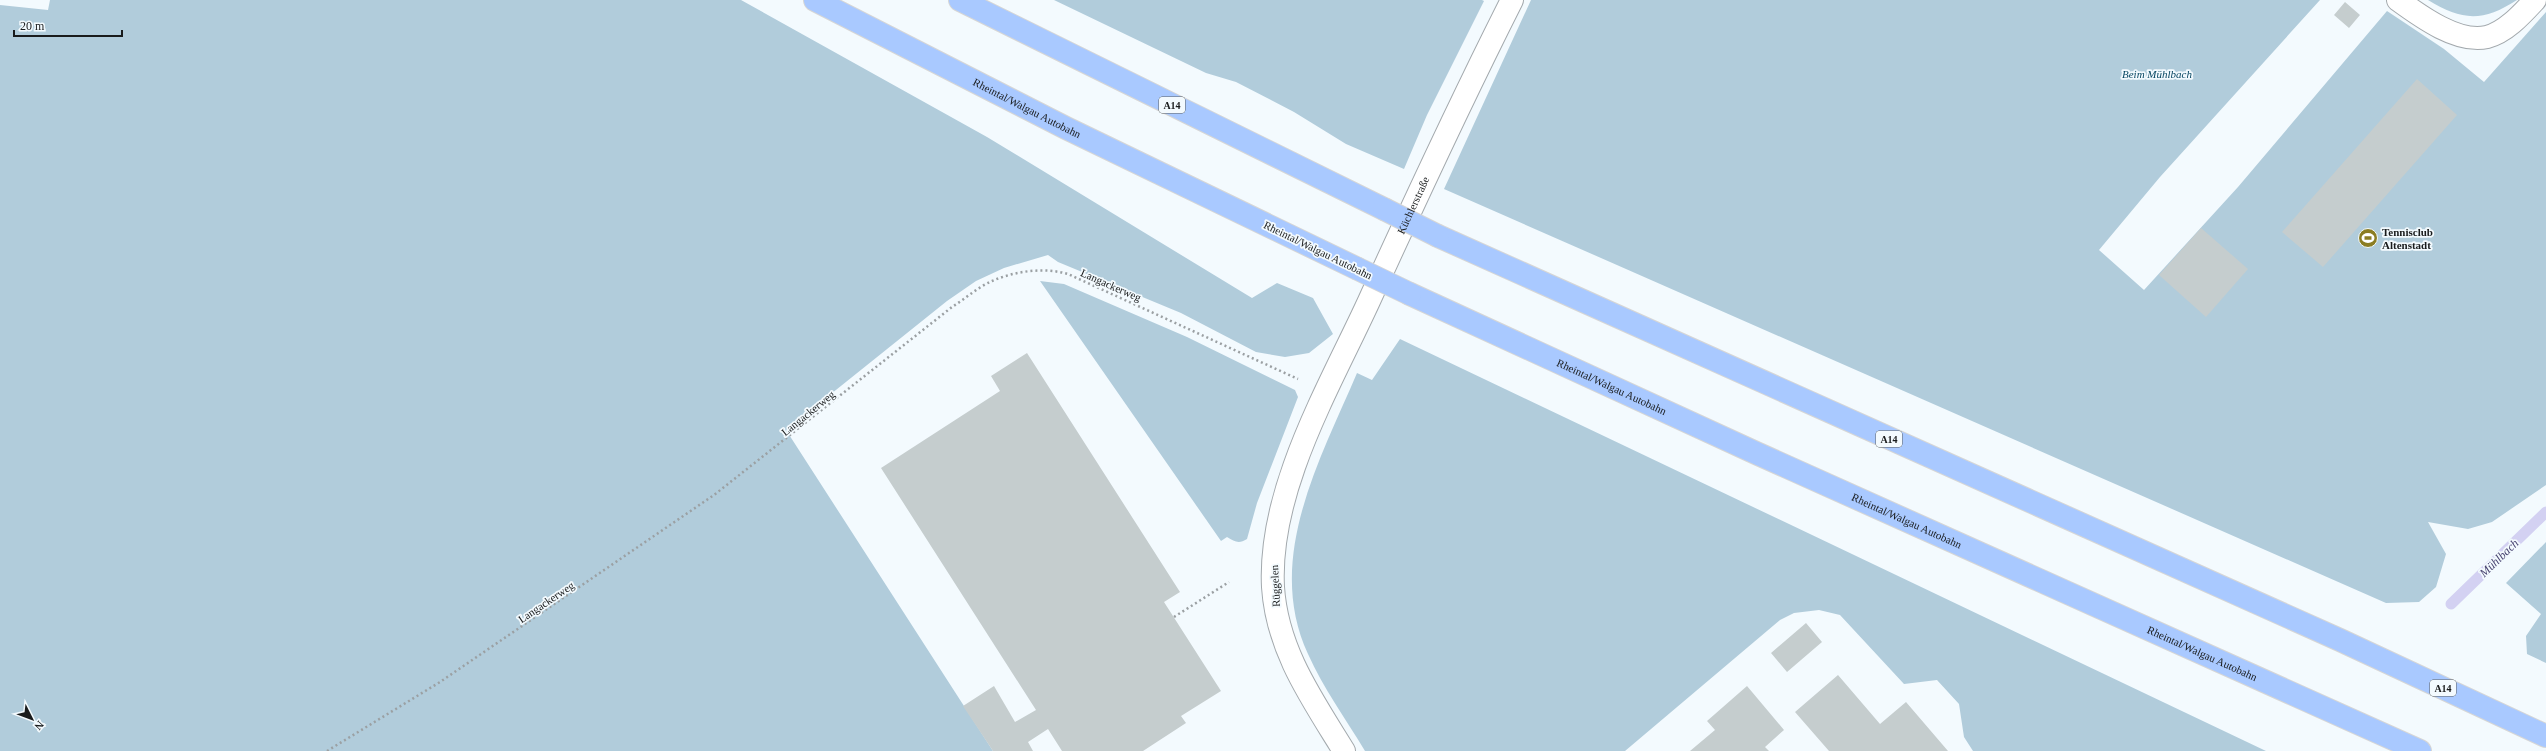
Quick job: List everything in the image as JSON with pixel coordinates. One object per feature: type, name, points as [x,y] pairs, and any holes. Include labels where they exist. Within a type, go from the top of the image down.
[{"type":"highway","name":"Rheintal/Walgau Autobahn","points":[[815,0],[1066,128],[1410,294],[1756,453],[2413,749]]},
{"type":"highway","name":"A14","points":[[960,0],[1438,236],[2333,637],[2546,736]]},
{"type":"street","name":"Küchlerstraße","points":[[1318,413],[1437,154],[1512,0]]},
{"type":"street","points":[[2398,0],[2428,21],[2459,35],[2486,37],[2508,26],[2535,0]]},
{"type":"street","name":"Rüggelen","points":[[1318,413],[1292,470],[1281,505],[1274,551],[1273,587],[1277,617],[1285,648],[1299,679],[1344,751]]},
{"type":"path","name":"Langackerweg","points":[[327,751],[440,682],[708,500],[782,444],[952,307],[992,281],[1032,271],[1051,269],[1068,274],[1327,392]]},
{"type":"path","points":[[1174,617],[1229,582]]},
{"type":"green space","points":[[50,0],[741,0],[987,137],[1252,298],[1277,283],[1313,298],[1333,334],[1309,353],[1285,357],[1256,352],[1181,313],[1058,262],[1048,255],[1004,268],[976,281],[947,301],[786,430],[993,751],[0,751],[0,5],[48,10]]},
{"type":"green space","points":[[1054,0],[1484,1],[1427,115],[1404,169],[1346,144],[1294,112],[1236,82],[1206,73]]},
{"type":"green space","name":"Beim Mühlbach","points":[[1531,0],[2320,0],[2160,177],[2099,250],[2144,290],[2238,187],[2387,11],[2444,49],[2484,82],[2546,12],[2546,485],[2492,522],[2468,529],[2428,522],[2446,554],[2436,587],[2419,602],[2386,603],[1444,189]]},
{"type":"green space","points":[[2428,0],[2517,0],[2494,12],[2472,16],[2451,12]]},
{"type":"green space","points":[[1040,281],[1064,284],[1187,337],[1295,390],[1298,397],[1257,503],[1247,539],[1242,542],[1237,542],[1227,537],[1221,541]]},
{"type":"green space","points":[[1400,339],[2266,751],[1973,751],[1964,737],[1959,704],[1937,680],[1904,684],[1840,615],[1819,610],[1794,613],[1780,620],[1625,751],[1365,751],[1328,691],[1308,654],[1296,618],[1292,582],[1294,546],[1302,510],[1314,475],[1357,373],[1372,380]]},
{"type":"green space","points":[[2546,542],[2546,663],[2527,654],[2526,636],[2541,614],[2506,583]]},
{"type":"building","points":[[2345,2],[2360,15],[2349,28],[2334,15]]},
{"type":"building","points":[[2417,79],[2457,115],[2323,267],[2282,232]]},
{"type":"building","points":[[2201,228],[2248,269],[2206,317],[2159,275]]},
{"type":"building","points":[[1027,353],[1180,592],[1164,602],[1221,691],[1181,716],[1186,723],[1143,751],[1062,751],[1048,729],[1028,742],[1033,751],[993,751],[963,706],[994,686],[1015,722],[1036,710],[881,468],[1000,391],[991,376]]},
{"type":"building","points":[[1806,623],[1822,642],[1787,672],[1771,653]]},
{"type":"building","points":[[1838,675],[1880,724],[1906,702],[1948,751],[1829,751],[1795,712]]},
{"type":"building","points":[[1747,686],[1784,730],[1765,747],[1769,751],[1690,751],[1715,730],[1707,721]]},
{"type":"waterway","name":"Mühlbach","points":[[2451,604],[2546,512]]},
{"type":"place","name":"Tennisclub Altenstadt","points":[[2368,238]]}]
